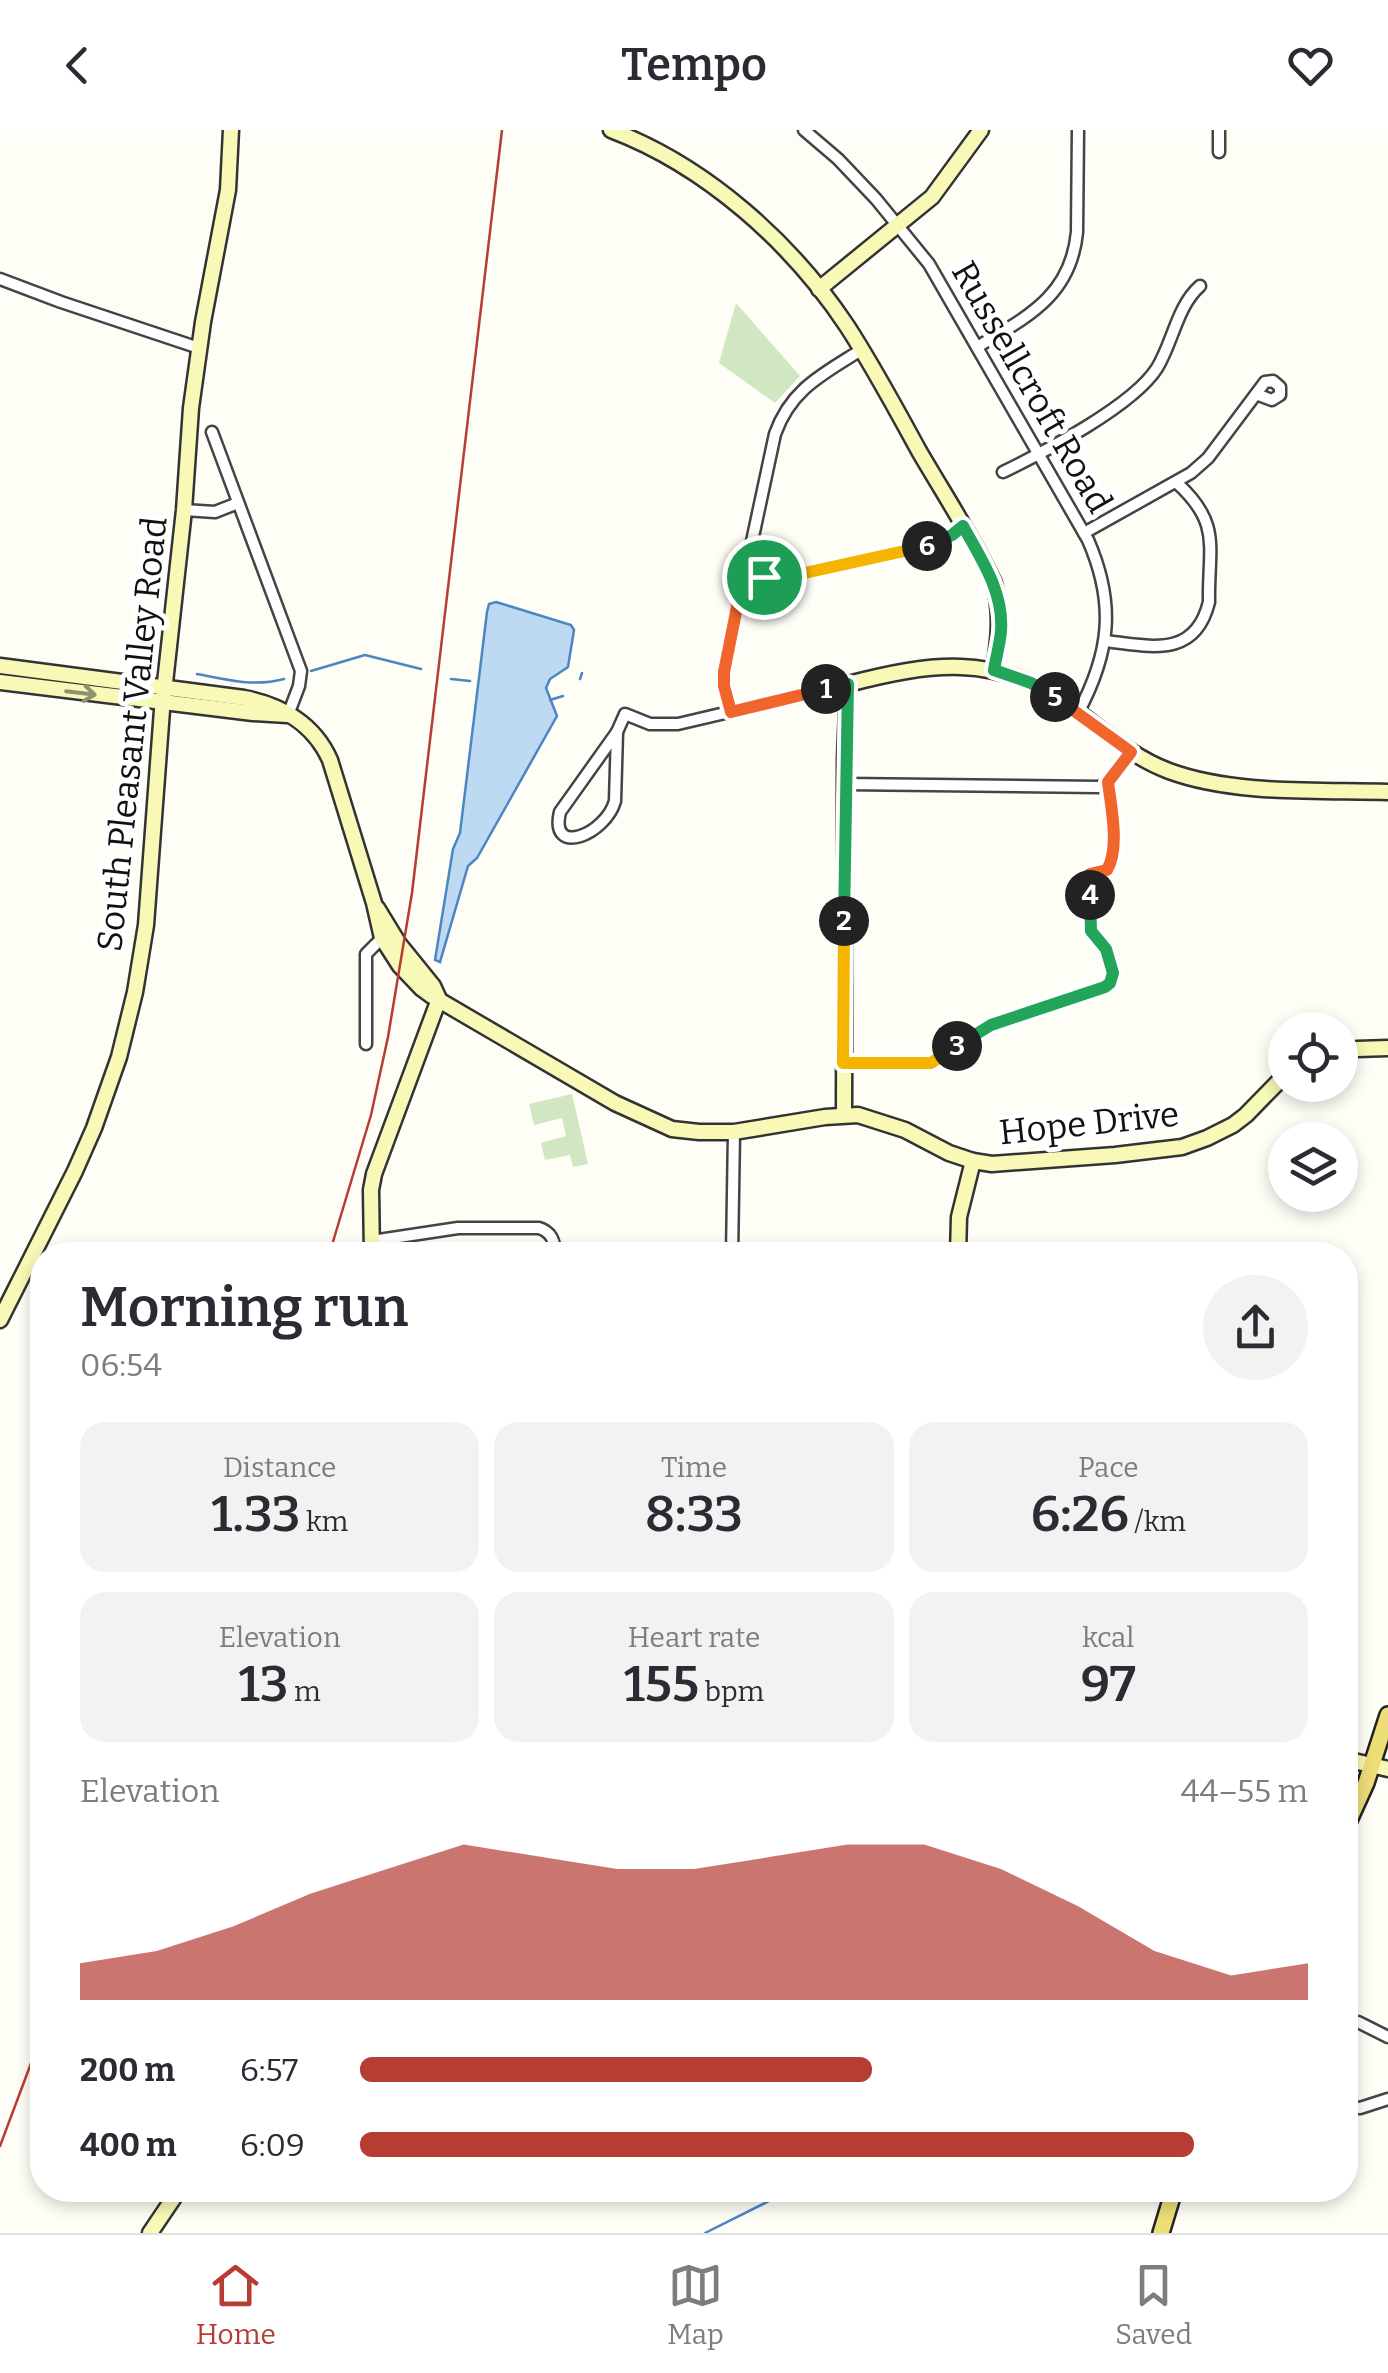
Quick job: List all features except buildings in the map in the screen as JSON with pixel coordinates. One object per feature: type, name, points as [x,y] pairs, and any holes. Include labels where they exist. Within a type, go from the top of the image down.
[{"type":"main road","points":[[1358,1807],[1380,1767],[1388,1715]]},
{"type":"main road","points":[[1161,2233],[1170,2202]]},
{"type":"street","name":"South Pleasant Valley Road","points":[[39,1242],[85,1151],[110,1082],[129,1018],[146,925],[191,408],[228,190],[231,130]]},
{"type":"street","points":[[611,130],[696,174],[772,236],[820,289],[862,350],[986,566],[998,599],[1001,630],[994,670]]},
{"type":"street","name":"Russellcroft Road","points":[[804,130],[838,159],[900,225],[947,292],[1094,554],[1104,589],[1105,641],[1099,669],[1078,713]]},
{"type":"street","points":[[820,289],[920,208],[943,184],[981,130]]},
{"type":"street","points":[[977,346],[1037,308],[1067,274],[1078,232],[1078,130]]},
{"type":"street","points":[[1219,130],[1219,152]]},
{"type":"street","points":[[0,279],[200,348]]},
{"type":"street","points":[[1003,472],[1125,400],[1152,376],[1187,302],[1200,286]]},
{"type":"street","points":[[731,712],[724,672],[774,434],[800,391],[862,350]]},
{"type":"street","points":[[1084,533],[1176,483],[1208,458],[1256,394]]},
{"type":"street","points":[[212,432],[301,671],[300,686],[288,715]]},
{"type":"street","points":[[1105,641],[1172,645],[1196,630],[1206,612],[1210,530],[1203,512],[1176,483]]},
{"type":"street","points":[[184,510],[209,512],[238,503]]},
{"type":"street","points":[[744,572],[782,578],[928,546],[963,526]]},
{"type":"street","points":[[0,666],[164,695]]},
{"type":"street","points":[[616,732],[613,809],[604,822],[585,836],[568,837],[558,823],[560,812],[625,714],[660,726],[935,666],[994,670],[1031,683],[1131,752],[1164,769],[1218,784],[1388,792]]},
{"type":"street","points":[[0,682],[260,702],[312,732],[330,760],[382,938],[420,988],[440,999]]},
{"type":"street","points":[[844,1115],[848,684]]},
{"type":"street","points":[[845,784],[1098,786],[1108,782],[1131,752]]},
{"type":"street","points":[[843,1063],[931,1063],[991,1025],[1110,983],[1113,973],[1106,949],[1091,931],[1090,874],[1107,870],[1113,859],[1108,782]]},
{"type":"street","points":[[372,1242],[374,1174],[440,999],[374,903]]},
{"type":"street","points":[[366,1044],[366,954],[382,938]]},
{"type":"street","name":"Hope Drive","points":[[440,999],[615,1103],[672,1129],[734,1132],[844,1115],[905,1130],[973,1161],[1003,1164],[1182,1148],[1232,1125],[1268,1091]]},
{"type":"street","points":[[1358,1048],[1388,1048]]},
{"type":"street","points":[[732,1242],[734,1132]]},
{"type":"street","points":[[958,1242],[959,1218],[973,1161]]},
{"type":"street","points":[[398,1242],[458,1228],[538,1228],[546,1231],[553,1242]]},
{"type":"street","name":"South Pleasant Valley Road","points":[[0,1320],[30,1260]]},
{"type":"street","points":[[1358,2022],[1388,2037]]},
{"type":"street","points":[[1358,2108],[1388,2100]]},
{"type":"street","points":[[150,2233],[171,2202]]},
{"type":"green space","points":[[736,303],[800,376],[775,403],[719,363]]},
{"type":"green space","points":[[572,1094],[588,1164],[573,1167],[570,1155],[545,1160],[541,1143],[566,1136],[562,1118],[534,1125],[529,1104]]},
{"type":"water","points":[[496,602],[571,625],[574,630],[568,667],[550,679],[546,688],[557,716],[477,858],[468,866],[440,962],[435,960],[453,849],[460,833],[487,612],[489,604]]},
{"type":"waterway","points":[[311,671],[365,655],[421,669]]},
{"type":"waterway","points":[[580,679],[582,673]]},
{"type":"waterway","points":[[197,674],[251,683],[284,679]]},
{"type":"waterway","points":[[451,679],[470,681]]},
{"type":"waterway","points":[[550,700],[563,696]]},
{"type":"waterway","points":[[705,2233],[767,2202]]},
{"type":"railway","points":[[333,1242],[371,1115],[412,893],[502,130]]},
{"type":"railway","points":[[0,2146],[30,2066]]},
{"type":"route","points":[[963,526],[986,566],[998,599],[1001,630],[994,670],[1048,692],[1131,752],[1108,782],[1113,859],[1107,870],[1090,874],[1091,931],[1106,949],[1113,973],[1110,983],[991,1025],[931,1063],[843,1063],[848,684],[731,712],[724,672],[744,572],[764,577],[782,578],[928,546],[963,526]]}]
